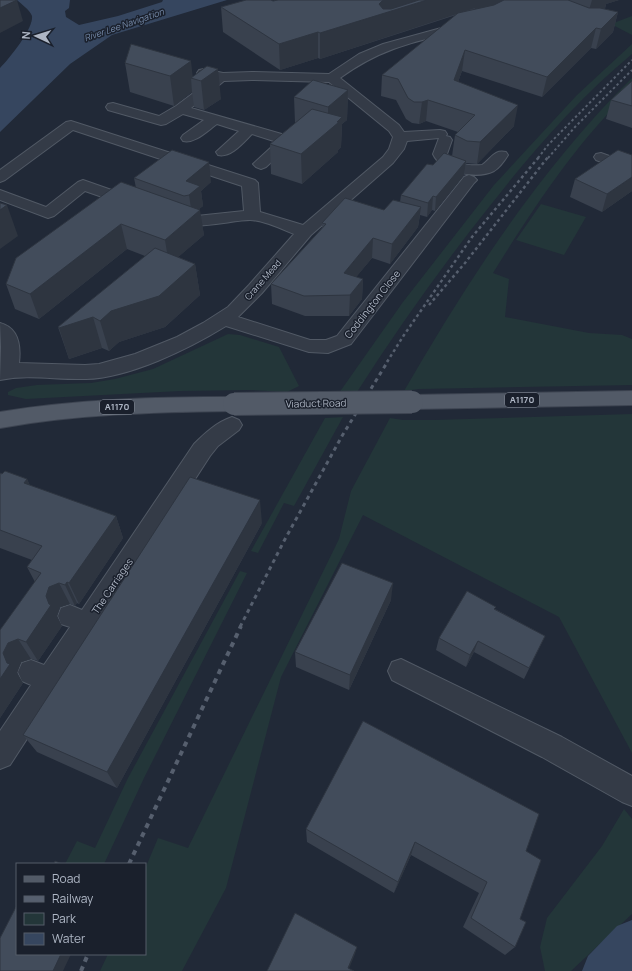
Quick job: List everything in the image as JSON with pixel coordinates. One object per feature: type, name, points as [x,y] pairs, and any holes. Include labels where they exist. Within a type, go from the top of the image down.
[{"type":"main road","name":"Viaduct Road","points":[[0,420],[33,414],[165,404],[632,398]]},
{"type":"street","points":[[204,73],[222,77],[252,76],[332,78],[359,59],[379,50],[427,34],[475,23]]},
{"type":"street","points":[[113,107],[161,122],[181,109],[222,77]]},
{"type":"street","points":[[332,78],[386,121],[400,137],[443,137],[440,154],[442,159],[447,163],[461,168],[487,168],[501,155]]},
{"type":"street","points":[[181,109],[287,140],[261,164]]},
{"type":"street","points":[[188,138],[215,119]]},
{"type":"street","points":[[0,177],[71,125],[250,183],[252,215]]},
{"type":"street","points":[[223,152],[250,129]]},
{"type":"street","name":"Crane Mead","points":[[5,372],[31,369],[83,373],[96,372],[133,360],[199,334],[223,319],[247,298],[305,232],[383,165],[396,151],[400,144],[400,137]]},
{"type":"street","points":[[601,157],[632,169]]},
{"type":"street","name":"Coddington Close","points":[[223,319],[309,346],[328,347],[337,344],[344,340],[425,223],[469,180]]},
{"type":"street","points":[[0,195],[48,213],[83,185],[186,222],[252,215],[284,224],[305,232]]},
{"type":"street","points":[[0,329],[6,332],[11,340],[5,372]]},
{"type":"street","name":"The Carriages","points":[[0,755],[40,676],[79,619],[202,450],[211,440],[232,425]]},
{"type":"street","points":[[401,670],[552,747],[632,792]]},
{"type":"green space","points":[[632,16],[632,35],[611,24]]},
{"type":"green space","points":[[632,44],[632,54],[593,89],[556,127],[489,207],[454,252],[388,344],[357,392],[339,393],[403,302],[494,185],[577,95]]},
{"type":"green space","points":[[632,78],[632,89],[592,131],[557,176],[493,273],[509,279],[505,317],[589,333],[622,335],[632,339],[632,385],[419,389],[404,391],[480,267],[536,188],[598,113]]},
{"type":"green space","points":[[541,204],[586,217],[564,255],[516,240]]},
{"type":"green space","points":[[228,334],[240,335],[279,347],[299,386],[287,392],[249,390],[180,391],[26,399],[8,395],[8,392],[16,388],[37,385],[91,383],[115,379],[153,369]]},
{"type":"green space","points":[[632,414],[632,753],[559,617],[363,515],[281,677],[226,888],[182,971],[100,971],[108,955],[146,955],[146,867],[158,838],[188,848],[339,539],[351,491],[390,418],[403,420]]},
{"type":"green space","points":[[343,417],[294,506],[284,503],[258,553],[251,551],[325,418]]},
{"type":"green space","points":[[240,571],[247,573],[144,778],[104,863],[66,863],[77,841],[95,848],[128,778]]},
{"type":"green space","points":[[624,809],[632,819],[632,914],[571,971],[545,971],[540,947],[547,918],[602,846]]},
{"type":"water","name":"River Lee Navigation","points":[[17,0],[70,0],[69,8],[65,11],[66,17],[79,25],[118,16],[162,2],[163,0],[227,0],[112,35],[70,64],[0,132],[0,68],[20,43],[32,21],[31,14]]},
{"type":"building","points":[[0,0],[17,0],[0,8]]},
{"type":"building","points":[[246,0],[384,0],[379,4],[383,9],[391,9],[419,0],[427,0],[279,44],[221,7]]},
{"type":"building","points":[[504,0],[568,0],[589,8],[600,8],[618,12],[601,29],[596,28],[547,77],[465,50],[454,80],[518,105],[480,142],[467,141],[455,135],[475,115],[428,100],[414,102],[408,98],[398,79],[382,75],[458,13],[494,5]]},
{"type":"building","points":[[131,44],[191,61],[170,76],[125,63]]},
{"type":"building","points":[[207,66],[218,69],[201,81],[191,78]]},
{"type":"building","points":[[313,80],[348,90],[328,107],[294,97]]},
{"type":"building","points":[[632,81],[632,106],[611,100]]},
{"type":"building","points":[[312,109],[342,117],[337,122],[339,122],[301,154],[270,144]]},
{"type":"building","points":[[172,150],[209,162],[186,181],[200,186],[189,195],[184,196],[134,178]]},
{"type":"building","points":[[618,150],[632,155],[632,177],[607,194],[575,179]]},
{"type":"building","points":[[444,153],[466,161],[436,197],[433,196],[428,203],[401,195],[427,164],[433,165]]},
{"type":"building","points":[[121,182],[200,210],[165,240],[121,224],[30,294],[6,284],[16,258]]},
{"type":"building","points":[[345,198],[384,210],[393,200],[421,207],[392,244],[373,238],[344,273],[363,279],[350,295],[304,296],[271,284],[326,224],[322,223]]},
{"type":"building","points":[[0,203],[7,205],[0,210]]},
{"type":"building","points":[[155,248],[195,264],[159,296],[111,311],[100,321],[93,317],[59,328],[58,327]]},
{"type":"building","points":[[5,471],[27,479],[24,483],[116,516],[69,583],[67,582],[65,585],[59,583],[49,587],[46,596],[49,604],[51,605],[26,642],[18,639],[8,643],[3,653],[7,663],[10,664],[0,679],[0,630],[41,573],[27,567],[42,546],[0,530],[0,473],[2,474]]},
{"type":"building","points":[[190,477],[260,500],[107,772],[23,735]]},
{"type":"building","points":[[342,563],[393,583],[350,675],[295,652]]},
{"type":"building","points":[[467,591],[496,607],[494,609],[545,636],[529,668],[478,641],[470,655],[439,638]]},
{"type":"building","points":[[363,721],[539,814],[526,851],[541,860],[520,919],[526,922],[515,947],[471,918],[487,882],[415,842],[398,882],[306,829]]},
{"type":"building","points":[[16,907],[16,955],[61,955],[53,971],[0,971],[0,938]]},
{"type":"building","points":[[295,913],[357,947],[348,968],[354,971],[267,971]]},
{"type":"waterway","points":[[603,971],[632,941]]},
{"type":"railway","points":[[538,158],[548,145],[632,60]]},
{"type":"railway","points":[[548,158],[575,127],[632,70]]},
{"type":"railway","points":[[387,362],[472,237],[539,157]]},
{"type":"railway","points":[[429,305],[465,263],[548,157]]},
{"type":"railway","points":[[240,627],[284,541],[342,436],[388,361]]},
{"type":"railway","points":[[129,863],[241,626]]},
{"type":"railway","points":[[81,971],[88,955]]}]
